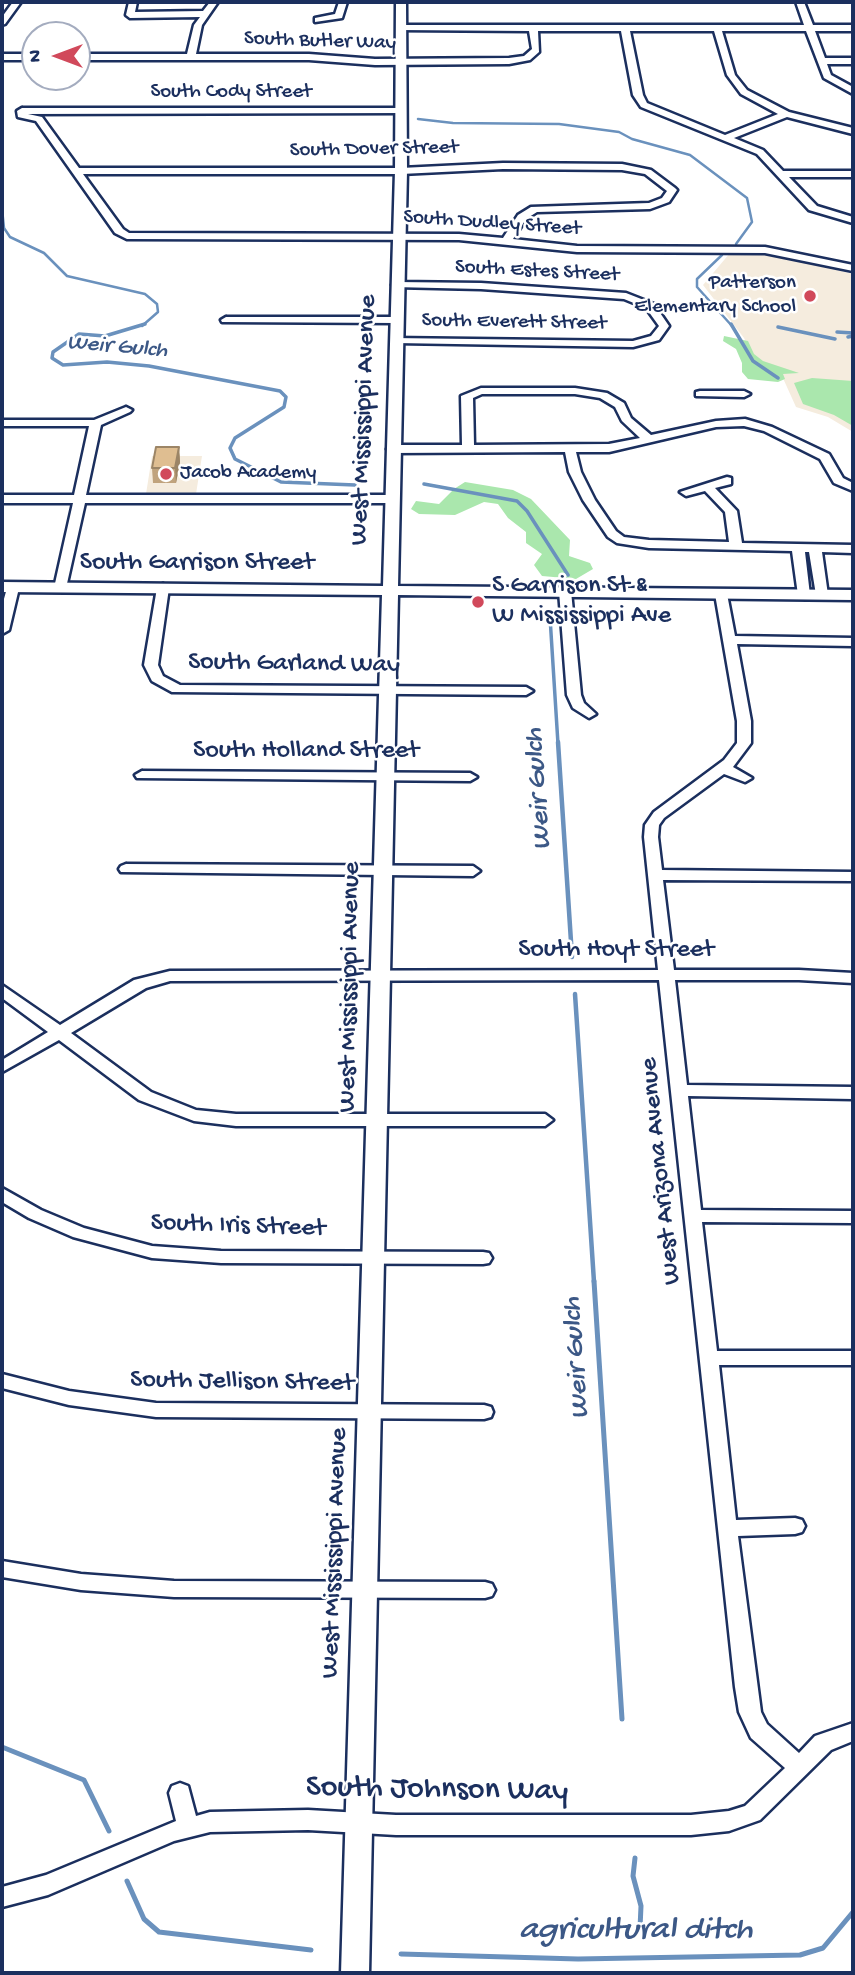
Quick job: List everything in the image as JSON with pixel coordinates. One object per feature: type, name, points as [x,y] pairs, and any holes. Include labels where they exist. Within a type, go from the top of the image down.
[{"type":"main road","name":"West Mississippi Avenue","points":[[355,1973],[388,589],[401,171],[401,2]]},
{"type":"main road","name":"South Garrison Street","points":[[7,587],[853,596]]},
{"type":"street","points":[[2,22],[17,2]]},
{"type":"street","points":[[133,2],[130,15],[206,14]]},
{"type":"street","points":[[191,57],[198,24],[214,2]]},
{"type":"street","points":[[318,20],[339,16],[343,2]]},
{"type":"street","points":[[800,2],[827,76],[853,91]]},
{"type":"street","points":[[625,27],[641,102],[657,112],[760,152],[813,208],[853,220]]},
{"type":"street","points":[[717,27],[734,83],[757,101],[786,114],[853,131]]},
{"type":"street","points":[[401,28],[853,28]]},
{"type":"street","name":"South Butler Way","points":[[91,57],[317,57],[401,62],[524,58],[536,50],[533,28]]},
{"type":"street","points":[[2,57],[21,57]]},
{"type":"street","points":[[821,61],[853,61]]},
{"type":"street","name":"South Cody Street","points":[[61,110],[39,119],[24,116],[22,111],[61,110],[400,111]]},
{"type":"street","points":[[725,138],[786,114]]},
{"type":"street","points":[[39,119],[77,171]]},
{"type":"street","name":"South Dover Street","points":[[77,171],[401,171],[503,166],[625,167],[647,171],[667,183],[672,190],[671,196],[652,205],[535,209],[521,219],[507,242]]},
{"type":"street","name":"South Dudley Street","points":[[77,171],[119,231],[127,236],[399,237],[582,249],[765,250],[853,268]]},
{"type":"street","points":[[783,174],[853,174]]},
{"type":"street","name":"South Estes Street","points":[[397,285],[481,286],[626,296],[649,305],[664,324]]},
{"type":"street","points":[[226,320],[396,320]]},
{"type":"street","name":"South Everett Street","points":[[396,340],[633,344],[662,333],[664,324]]},
{"type":"street","points":[[468,449],[467,396],[481,391],[575,391],[603,395],[617,403],[626,419],[649,440]]},
{"type":"street","points":[[700,394],[744,394]]},
{"type":"street","points":[[721,394],[730,422]]},
{"type":"street","points":[[3,420],[96,424],[126,411]]},
{"type":"street","points":[[394,449],[617,447],[730,422],[762,426],[819,453],[830,461],[838,480],[853,487]]},
{"type":"street","points":[[60,587],[96,424]]},
{"type":"street","points":[[570,449],[575,472],[584,491],[618,539],[643,544],[853,549]]},
{"type":"street","points":[[686,492],[727,481]]},
{"type":"street","points":[[707,486],[730,508],[736,546]]},
{"type":"street","points":[[2,499],[392,499]]},
{"type":"street","points":[[798,547],[804,595]]},
{"type":"street","points":[[815,548],[822,595]]},
{"type":"street","points":[[2,630],[7,587]]},
{"type":"street","name":"South Garland Way","points":[[163,588],[151,665],[157,678],[168,686],[202,691],[526,691]]},
{"type":"street","points":[[565,592],[573,692],[578,705],[589,714]]},
{"type":"street","name":"West Arizona Avenue","points":[[721,594],[745,737],[739,753],[723,768],[655,820],[651,837],[726,1528],[750,1712],[767,1741],[799,1766]]},
{"type":"street","points":[[729,640],[853,642]]},
{"type":"street","points":[[723,768],[745,778]]},
{"type":"street","name":"South Holland Street","points":[[142,775],[470,777]]},
{"type":"street","points":[[126,869],[473,871]]},
{"type":"street","points":[[655,875],[853,876]]},
{"type":"street","points":[[2,1067],[140,984],[161,977],[379,975]]},
{"type":"street","name":"South Hoyt Street","points":[[379,975],[853,978]]},
{"type":"street","points":[[2,990],[145,1096],[185,1113],[227,1119],[545,1120]]},
{"type":"street","points":[[680,1090],[853,1093]]},
{"type":"street","name":"South Iris Street","points":[[2,1194],[35,1214],[79,1233],[152,1252],[222,1257],[483,1258]]},
{"type":"street","points":[[692,1216],[853,1217]]},
{"type":"street","points":[[709,1358],[853,1358]]},
{"type":"street","name":"South Jellison Street","points":[[2,1381],[69,1398],[156,1410],[484,1412]]},
{"type":"street","points":[[726,1528],[795,1526]]},
{"type":"street","points":[[2,1569],[71,1581],[162,1588],[485,1590]]},
{"type":"street","name":"South Johnson Way","points":[[2,1898],[48,1885],[188,1826],[231,1821],[717,1823],[752,1813],[829,1739],[853,1731]]},
{"type":"street","points":[[180,1793],[188,1826]]},
{"type":"shaded area","points":[[730,253],[772,254],[853,274],[853,432],[828,417],[796,407],[782,376],[752,354],[744,338],[703,285]]},
{"type":"shaded area","points":[[152,456],[202,456],[196,494],[146,494]]},
{"type":"green space","points":[[724,336],[748,341],[754,354],[763,361],[799,373],[783,374],[785,379],[778,382],[748,379],[742,372],[742,363],[736,349],[723,341]]},
{"type":"green space","points":[[812,378],[853,381],[853,426],[834,415],[803,404],[794,383]]},
{"type":"green space","points":[[465,482],[513,490],[531,499],[570,540],[569,556],[590,563],[593,569],[576,579],[542,576],[534,565],[542,554],[526,543],[526,532],[508,518],[498,504],[484,502],[455,515],[419,514],[411,509],[416,501],[439,504]]},
{"type":"building","points":[[156,447],[179,447],[175,468],[152,468]]},
{"type":"waterway","points":[[418,119],[453,123],[559,124],[619,132],[632,139],[690,155],[747,198],[752,222],[736,244]]},
{"type":"waterway","name":"Weir Gulch","points":[[2,209],[4,228],[10,237],[44,253],[67,276],[145,294],[157,304],[158,312],[144,324]]},
{"type":"waterway","points":[[722,255],[697,279],[697,287],[732,326]]},
{"type":"waterway","name":"Weir Gulch","points":[[144,324],[105,336],[79,334],[53,352],[52,358],[63,365],[107,362],[149,366],[280,391],[286,397],[284,407],[235,438],[230,448],[235,459],[281,482],[355,485]]},
{"type":"waterway","points":[[731,324],[753,361],[778,378]]},
{"type":"waterway","points":[[778,327],[835,339]]},
{"type":"waterway","points":[[837,332],[853,333]]},
{"type":"waterway","points":[[848,337],[853,336]]},
{"type":"waterway","name":"Weir Gulch","points":[[424,484],[517,501],[527,511],[568,575]]},
{"type":"waterway","name":"Weir Gulch","points":[[550,617],[558,744]]},
{"type":"waterway","name":"Weir Gulch","points":[[558,742],[572,957]]},
{"type":"waterway","name":"Weir Gulch","points":[[575,994],[594,1282]]},
{"type":"waterway","name":"Weir Gulch","points":[[594,1281],[622,1719]]},
{"type":"waterway","name":"agricultural ditch","points":[[2,1747],[84,1780],[109,1831]]},
{"type":"waterway","name":"Weir Gulch","points":[[635,1858],[633,1876],[641,1906],[640,1928]]},
{"type":"waterway","name":"agricultural ditch","points":[[127,1881],[144,1919],[159,1932],[311,1950]]},
{"type":"waterway","name":"agricultural ditch","points":[[401,1954],[578,1959],[800,1955],[823,1948],[853,1912]]},
{"type":"place","name":"Patterson Elementary School","points":[[810,296]]},
{"type":"place","name":"Jacob Academy","points":[[166,474]]},
{"type":"place","name":"S Garrison St & W Mississippi Ave","points":[[478,602]]}]
